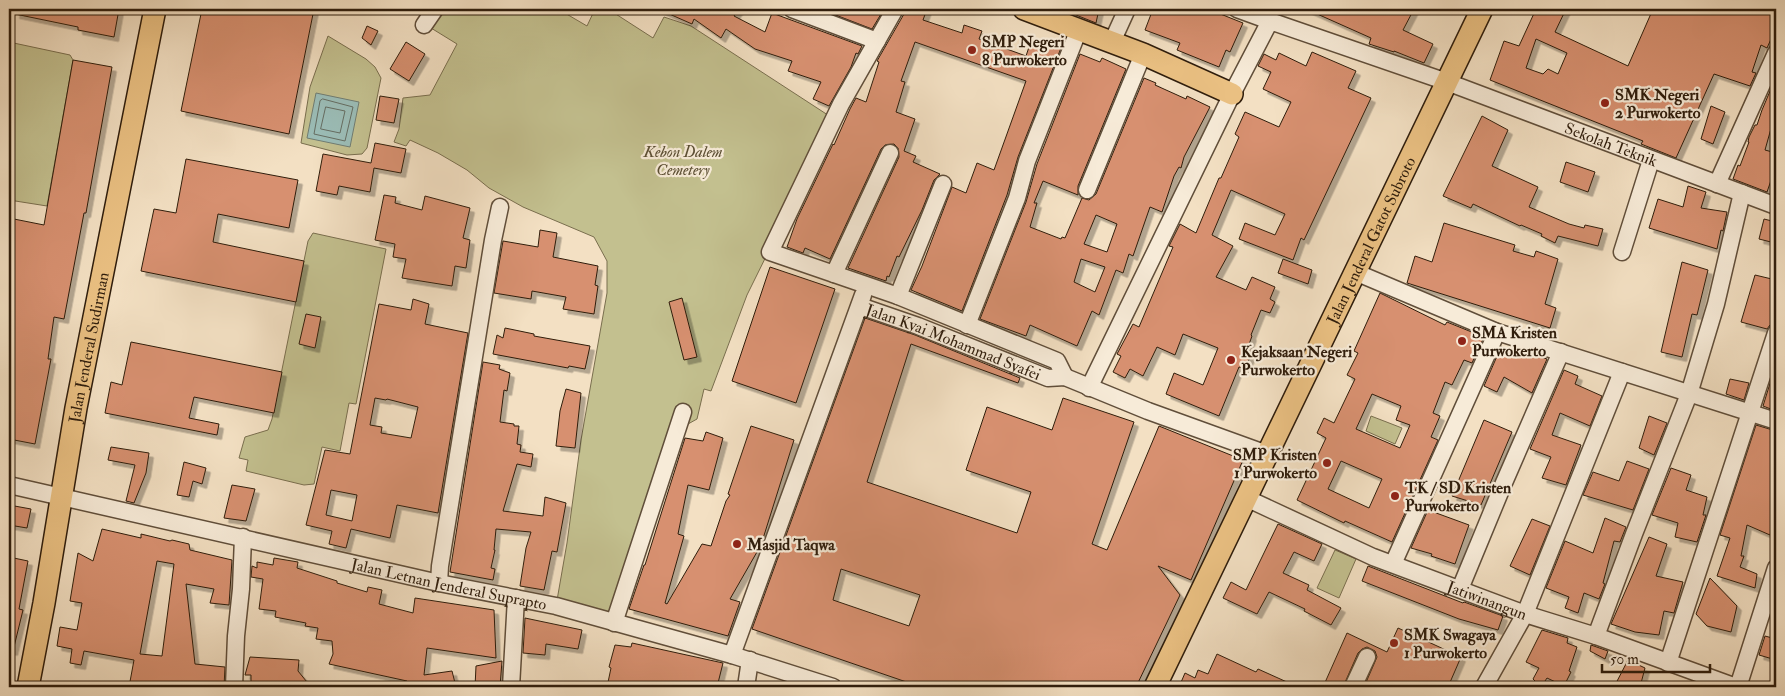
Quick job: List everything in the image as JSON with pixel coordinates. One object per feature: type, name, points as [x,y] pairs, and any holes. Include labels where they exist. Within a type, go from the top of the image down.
[{"type":"main road","name":"Jalan Jenderal Sudirman","points":[[28,687],[44,603],[76,408],[155,9]]},
{"type":"main road","points":[[1024,9],[1143,54],[1232,94]]},
{"type":"main road","name":"Jalan Jenderal Gatot Subroto","points":[[1155,687],[1482,9]]},
{"type":"street","points":[[424,25],[435,9]]},
{"type":"street","points":[[792,9],[877,41]]},
{"type":"street","points":[[895,9],[841,104],[770,252],[898,296],[1057,361],[1065,377]]},
{"type":"street","points":[[1112,42],[1127,9]]},
{"type":"street","name":"Sekolah Teknik","points":[[1237,9],[1447,82],[1776,206]]},
{"type":"street","points":[[1089,388],[1232,94],[1270,21]]},
{"type":"street","points":[[967,325],[1017,198],[1027,161],[1079,29]]},
{"type":"street","points":[[1717,184],[1776,53]]},
{"type":"street","points":[[1087,190],[1143,54]]},
{"type":"street","points":[[834,274],[890,153]]},
{"type":"street","points":[[1622,252],[1651,160]]},
{"type":"street","points":[[898,296],[943,184]]},
{"type":"street","points":[[1596,636],[1689,394],[1716,304],[1742,193]]},
{"type":"street","points":[[439,583],[440,566],[500,207]]},
{"type":"street","points":[[1355,272],[1497,332],[1776,421]]},
{"type":"street","points":[[860,306],[866,286]]},
{"type":"street","name":"Jalan Kyai Mohammad Syafei","points":[[732,655],[860,306],[918,326],[1048,378],[1065,377],[1148,411],[1267,454]]},
{"type":"street","points":[[1393,564],[1497,332]]},
{"type":"street","points":[[1668,663],[1776,332]]},
{"type":"street","points":[[1460,589],[1561,352]]},
{"type":"street","points":[[1484,687],[1525,614],[1622,372]]},
{"type":"street","points":[[614,623],[683,412]]},
{"type":"street","name":"Jalan Letnan Jenderal Suprapto","points":[[9,485],[244,537],[439,583],[556,606],[750,660],[833,687]]},
{"type":"street","name":"Jatiwinangun","points":[[1246,498],[1393,564],[1525,614],[1596,636],[1737,687]]},
{"type":"street","points":[[234,687],[244,537]]},
{"type":"street","points":[[1737,687],[1776,568]]},
{"type":"street","points":[[511,687],[516,598]]},
{"type":"street","points":[[1353,687],[1367,657]]},
{"type":"street","points":[[746,687],[750,660]]},
{"type":"green space","name":"Kebon Dalem Cemetery","points":[[444,9],[558,9],[587,26],[595,9],[608,9],[653,38],[664,17],[691,26],[834,119],[747,295],[711,391],[704,389],[697,419],[670,434],[614,623],[556,606],[581,440],[607,293],[607,261],[594,237],[523,207],[489,188],[467,170],[438,153],[410,140],[406,146],[394,142],[399,129],[403,98],[430,95],[457,44],[431,28]]},
{"type":"green space","points":[[328,36],[366,59],[375,67],[381,78],[367,148],[362,154],[347,155],[301,143],[310,87]]},
{"type":"green space","points":[[9,42],[70,55],[73,60],[47,206],[9,200]]},
{"type":"green space","points":[[313,233],[386,249],[356,404],[349,403],[340,451],[322,447],[314,484],[304,485],[246,471],[248,460],[239,458],[245,437],[268,430],[272,419],[308,241]]},
{"type":"green space","points":[[1371,416],[1402,428],[1395,444],[1366,431]]},
{"type":"green space","points":[[1335,550],[1356,559],[1339,598],[1317,588]]},
{"type":"water","points":[[316,93],[359,102],[350,147],[307,138]]},
{"type":"building","points":[[16,9],[119,9],[114,37],[78,30],[78,27],[15,14]]},
{"type":"building","points":[[202,9],[314,9],[289,134],[181,111]]},
{"type":"building","points":[[658,9],[739,9],[734,16],[765,32],[772,13],[862,46],[858,54],[856,53],[851,67],[829,106],[813,99],[821,82],[788,71],[792,61],[755,49],[726,29],[721,38],[694,19],[692,24]]},
{"type":"building","points":[[820,9],[884,9],[872,29]]},
{"type":"building","points":[[905,9],[927,9],[923,20],[962,33],[964,25],[982,31],[979,39],[1026,56],[1032,38],[1061,48],[1018,157],[1007,195],[962,311],[911,290],[952,187],[966,193],[977,163],[994,170],[1026,81],[915,42],[901,81],[905,82],[896,112],[915,119],[904,151],[916,156],[913,162],[940,174],[934,180],[922,210],[899,257],[897,256],[889,277],[887,276],[886,281],[848,268],[899,157],[898,148],[894,144],[885,145],[881,149],[830,259],[805,248],[803,253],[787,247],[797,219],[850,109],[856,98],[866,102],[879,62],[877,61]]},
{"type":"building","points":[[1061,9],[1099,9],[1096,23]]},
{"type":"building","points":[[1153,9],[1208,9],[1243,23],[1230,52],[1226,50],[1219,67],[1177,50],[1180,43],[1145,30]]},
{"type":"building","points":[[1306,9],[1414,9],[1403,30],[1433,44],[1424,63],[1394,51],[1369,44],[1371,38]]},
{"type":"building","name":"SMK Negeri 2 Purwokerto","points":[[1536,9],[1566,9],[1555,32],[1628,66],[1653,9],[1776,9],[1776,28],[1767,48],[1761,45],[1752,72],[1756,73],[1750,86],[1714,74],[1676,158],[1641,144],[1643,141],[1490,80],[1504,41],[1519,46]],"holes":[[[1536,39],[1567,53],[1558,74],[1548,69],[1543,74],[1526,68]]]},
{"type":"building","points":[[367,26],[378,31],[371,45],[362,38]]},
{"type":"building","points":[[406,42],[425,54],[409,81],[390,69]]},
{"type":"building","points":[[1312,52],[1356,71],[1348,88],[1371,98],[1304,240],[1301,238],[1293,260],[1239,239],[1245,223],[1275,235],[1285,214],[1231,190],[1212,235],[1233,246],[1216,277],[1246,290],[1252,277],[1275,287],[1270,299],[1275,302],[1270,313],[1261,310],[1247,350],[1252,352],[1245,369],[1239,367],[1219,416],[1166,394],[1174,373],[1203,385],[1218,348],[1183,334],[1175,355],[1157,347],[1143,376],[1130,369],[1125,378],[1113,372],[1121,356],[1117,354],[1133,324],[1139,327],[1173,247],[1169,246],[1180,224],[1196,233],[1239,137],[1235,134],[1245,112],[1279,127],[1291,102],[1263,89],[1271,72],[1258,66],[1264,54],[1276,60],[1279,53],[1306,66]]},
{"type":"building","points":[[1080,54],[1100,62],[1102,58],[1126,69],[1078,186],[1078,195],[1043,181],[1034,203],[1037,203],[1030,227],[1061,239],[1062,237],[1065,238],[1082,198],[1089,200],[1096,194],[1144,78],[1186,99],[1187,96],[1210,107],[1184,157],[1181,168],[1179,167],[1174,176],[1162,212],[1150,207],[1133,256],[1129,254],[1123,273],[1116,270],[1099,315],[1092,311],[1077,346],[1030,325],[1026,336],[980,319],[1026,202],[1037,164]],"holes":[[[1096,215],[1117,224],[1107,252],[1084,244]],[[1081,259],[1105,267],[1095,292],[1074,282]]]},
{"type":"building","points":[[73,60],[112,67],[86,213],[84,213],[64,319],[54,317],[48,359],[51,359],[35,444],[9,439],[9,218],[44,225]]},
{"type":"building","points":[[1776,77],[1776,127],[1772,125],[1765,150],[1776,153],[1776,166],[1767,192],[1733,179],[1738,165],[1740,166],[1749,137],[1755,125],[1757,125]]},
{"type":"building","points":[[380,96],[399,99],[394,123],[376,120]]},
{"type":"building","points":[[1711,106],[1725,112],[1713,144],[1701,139]]},
{"type":"building","points":[[1482,116],[1508,130],[1492,166],[1538,187],[1529,207],[1569,224],[1584,228],[1585,225],[1603,229],[1598,246],[1558,236],[1555,243],[1541,236],[1542,234],[1473,204],[1471,208],[1443,196]]},
{"type":"building","points":[[375,143],[406,149],[401,173],[374,168],[370,192],[339,186],[337,195],[316,191],[323,154],[371,163]]},
{"type":"building","points":[[186,159],[298,180],[289,228],[218,214],[213,242],[304,261],[296,302],[141,271],[154,209],[176,213]]},
{"type":"building","points":[[1566,162],[1595,172],[1588,192],[1560,182]]},
{"type":"building","points":[[1688,186],[1706,192],[1701,208],[1727,212],[1717,249],[1649,228],[1658,199],[1683,207]]},
{"type":"building","points":[[384,195],[396,197],[395,203],[422,210],[425,196],[470,208],[463,238],[470,240],[466,268],[455,266],[452,286],[402,278],[406,259],[393,257],[395,244],[375,240]]},
{"type":"building","points":[[1764,219],[1776,222],[1775,243],[1759,239]]},
{"type":"building","points":[[1444,223],[1515,245],[1513,251],[1534,257],[1536,251],[1558,259],[1545,304],[1556,308],[1550,328],[1407,283],[1415,256],[1432,262]]},
{"type":"building","points":[[540,230],[557,233],[553,257],[598,266],[595,285],[598,286],[594,314],[563,309],[566,297],[532,291],[531,299],[494,293],[503,241],[538,247]]},
{"type":"building","points":[[1283,259],[1312,270],[1308,284],[1278,273]]},
{"type":"building","points":[[1682,262],[1708,270],[1697,315],[1692,314],[1682,357],[1661,352]]},
{"type":"building","points":[[770,267],[835,289],[796,403],[732,381]]},
{"type":"building","points":[[1755,275],[1776,280],[1776,291],[1771,311],[1776,311],[1776,323],[1770,325],[1767,329],[1741,322]]},
{"type":"building","points":[[1380,293],[1445,325],[1447,322],[1484,337],[1472,363],[1464,360],[1452,385],[1445,382],[1433,413],[1440,416],[1431,437],[1438,440],[1392,542],[1345,521],[1344,523],[1297,500],[1326,438],[1317,433],[1324,418],[1334,423],[1355,379],[1347,375],[1358,353],[1354,351]],"holes":[[[1372,394],[1401,406],[1396,420],[1410,425],[1400,448],[1356,429]],[[1341,461],[1382,479],[1369,508],[1328,489]]]},
{"type":"building","points":[[682,298],[697,357],[684,360],[669,302]]},
{"type":"building","points":[[413,299],[429,304],[425,324],[468,333],[438,513],[397,505],[390,538],[351,529],[346,548],[329,544],[332,531],[306,525],[325,450],[350,454],[379,304],[411,310]],"holes":[[[375,398],[418,407],[411,438],[381,433],[382,427],[370,425]],[[331,490],[357,495],[352,521],[326,515]]]},
{"type":"building","points":[[306,314],[321,317],[315,348],[299,344]]},
{"type":"building","points":[[865,318],[915,335],[1020,378],[1018,383],[911,344],[867,482],[1017,533],[1031,492],[966,470],[987,407],[1052,430],[1063,398],[1134,422],[1092,544],[1107,550],[1159,426],[1243,460],[1191,580],[1158,566],[1180,595],[1136,687],[921,687],[752,629]],"holes":[[[841,569],[920,595],[909,626],[833,600]]]},
{"type":"building","points":[[505,328],[534,334],[534,336],[590,346],[585,369],[569,366],[568,368],[493,354],[497,335],[503,338]]},
{"type":"building","points":[[131,342],[282,372],[274,413],[194,397],[189,418],[219,424],[217,435],[105,413],[111,382],[122,385]]},
{"type":"building","points":[[1501,347],[1524,355],[1526,352],[1547,359],[1532,393],[1504,377],[1497,392],[1484,386]]},
{"type":"building","points":[[483,362],[500,365],[499,369],[510,373],[507,391],[504,390],[500,422],[519,426],[517,444],[521,445],[520,452],[533,454],[531,467],[517,464],[503,511],[543,516],[545,497],[566,503],[557,552],[552,551],[544,590],[520,586],[526,548],[531,532],[496,529],[495,550],[491,568],[495,569],[493,580],[450,572]]},
{"type":"building","points":[[1776,364],[1776,411],[1763,406]]},
{"type":"building","points":[[1564,370],[1578,376],[1575,384],[1602,396],[1590,426],[1560,413],[1552,435],[1581,445],[1566,485],[1542,478],[1551,457],[1530,449]]},
{"type":"building","points":[[1730,379],[1749,383],[1744,400],[1726,394]]},
{"type":"building","points":[[566,389],[581,393],[575,448],[556,446],[560,411]]},
{"type":"building","points":[[1649,416],[1667,423],[1654,455],[1639,448]]},
{"type":"building","points":[[1484,420],[1512,432],[1481,505],[1452,496]]},
{"type":"building","points":[[1756,425],[1776,431],[1776,441],[1771,461],[1776,462],[1776,525],[1773,524],[1770,535],[1747,525],[1741,556],[1744,556],[1740,567],[1757,574],[1755,588],[1717,576],[1730,538],[1720,535]]},
{"type":"building","points":[[751,426],[794,440],[761,545],[730,599],[740,602],[728,636],[629,609],[645,565],[685,438],[703,441],[706,432],[723,438],[709,490],[688,485],[678,534],[684,536],[665,603],[667,604],[702,544],[711,546],[726,501],[730,495],[728,494]]},
{"type":"building","points":[[111,447],[149,453],[146,473],[134,503],[126,501],[135,465],[108,460]]},
{"type":"building","points":[[1627,461],[1649,469],[1633,510],[1583,495],[1593,472],[1619,481]]},
{"type":"building","points":[[184,462],[206,468],[202,484],[193,481],[189,497],[177,495]]},
{"type":"building","points":[[1671,468],[1691,475],[1686,490],[1707,497],[1703,515],[1706,515],[1697,542],[1675,537],[1678,523],[1652,515]]},
{"type":"building","points":[[232,485],[255,489],[246,521],[224,518]]},
{"type":"building","points":[[9,505],[31,509],[27,528],[9,525]]},
{"type":"building","points":[[1428,510],[1469,525],[1455,564],[1431,556],[1432,554],[1411,548]]},
{"type":"building","points":[[1605,518],[1626,527],[1620,542],[1614,541],[1603,583],[1605,584],[1599,599],[1584,593],[1578,613],[1565,608],[1569,597],[1546,588],[1565,541],[1593,553]]},
{"type":"building","points":[[1532,519],[1550,526],[1530,575],[1510,566]]},
{"type":"building","points":[[1278,524],[1322,544],[1314,561],[1294,552],[1283,573],[1309,585],[1307,590],[1341,608],[1331,625],[1304,611],[1305,609],[1269,592],[1257,614],[1223,598],[1231,582],[1246,590]]},
{"type":"building","points":[[102,529],[141,538],[141,534],[189,544],[190,550],[232,560],[229,605],[210,603],[214,589],[186,584],[195,664],[225,667],[224,687],[129,687],[134,660],[84,651],[81,665],[70,663],[72,649],[57,646],[60,627],[77,630],[82,603],[70,601],[78,553],[93,561]],"holes":[[[157,561],[174,564],[162,656],[140,654]]]},
{"type":"building","points":[[1649,537],[1667,544],[1656,576],[1683,582],[1674,613],[1664,611],[1659,635],[1635,632],[1611,624]]},
{"type":"building","points":[[9,557],[28,561],[19,609],[23,610],[13,651],[9,650]]},
{"type":"building","points":[[274,558],[298,562],[297,568],[367,592],[368,587],[382,590],[379,604],[413,613],[415,598],[494,610],[496,658],[427,648],[424,675],[452,671],[456,687],[406,687],[407,681],[329,664],[333,654],[332,641],[316,639],[318,628],[305,626],[306,623],[275,617],[276,611],[259,609],[263,579],[251,577],[252,566],[257,568],[257,562],[273,565]]},
{"type":"building","points":[[1368,566],[1463,603],[1503,616],[1498,630],[1459,619],[1362,581]]},
{"type":"building","points":[[1710,578],[1737,606],[1731,632],[1707,626],[1696,614]]},
{"type":"building","points":[[525,618],[582,630],[578,649],[546,644],[545,655],[523,653]]},
{"type":"building","points":[[1398,628],[1461,657],[1448,687],[1364,687],[1377,657],[1375,651],[1367,647],[1358,653],[1343,687],[1323,687],[1347,633],[1387,652]]},
{"type":"building","points":[[1542,630],[1568,638],[1567,643],[1577,647],[1569,671],[1571,672],[1564,686],[1547,678],[1541,687],[1533,679],[1539,668],[1526,662]]},
{"type":"building","points":[[1765,636],[1776,639],[1776,660],[1759,655]]},
{"type":"building","points":[[632,643],[723,663],[717,687],[607,687],[611,668],[609,667],[615,645],[631,647]]},
{"type":"building","points":[[1591,645],[1608,651],[1605,659],[1590,651]]},
{"type":"building","points":[[1217,654],[1256,672],[1258,669],[1298,687],[1179,687],[1185,673],[1195,678],[1198,670],[1208,674]]},
{"type":"building","points":[[250,657],[299,660],[298,671],[311,687],[251,687],[251,675],[245,675]]},
{"type":"building","points":[[1628,660],[1645,668],[1640,687],[1614,687]]},
{"type":"building","points":[[502,661],[500,687],[475,687],[476,666]]},
{"type":"place","name":"SMP Negeri 8 Purwokerto","points":[[972,50]]},
{"type":"place","name":"SMK Negeri 2 Purwokerto","points":[[1605,103]]},
{"type":"place","name":"SMA Kristen Purwokerto","points":[[1462,341]]},
{"type":"place","name":"Kejaksaan Negeri Purwokerto","points":[[1231,360]]},
{"type":"place","name":"SMP Kristen 1 Purwokerto","points":[[1327,463]]},
{"type":"place","name":"TK / SD Kristen Purwokerto","points":[[1395,496]]},
{"type":"place","name":"Masjid Taqwa","points":[[737,544]]},
{"type":"place","name":"SMK Swagaya 1 Purwokerto","points":[[1394,643]]}]
